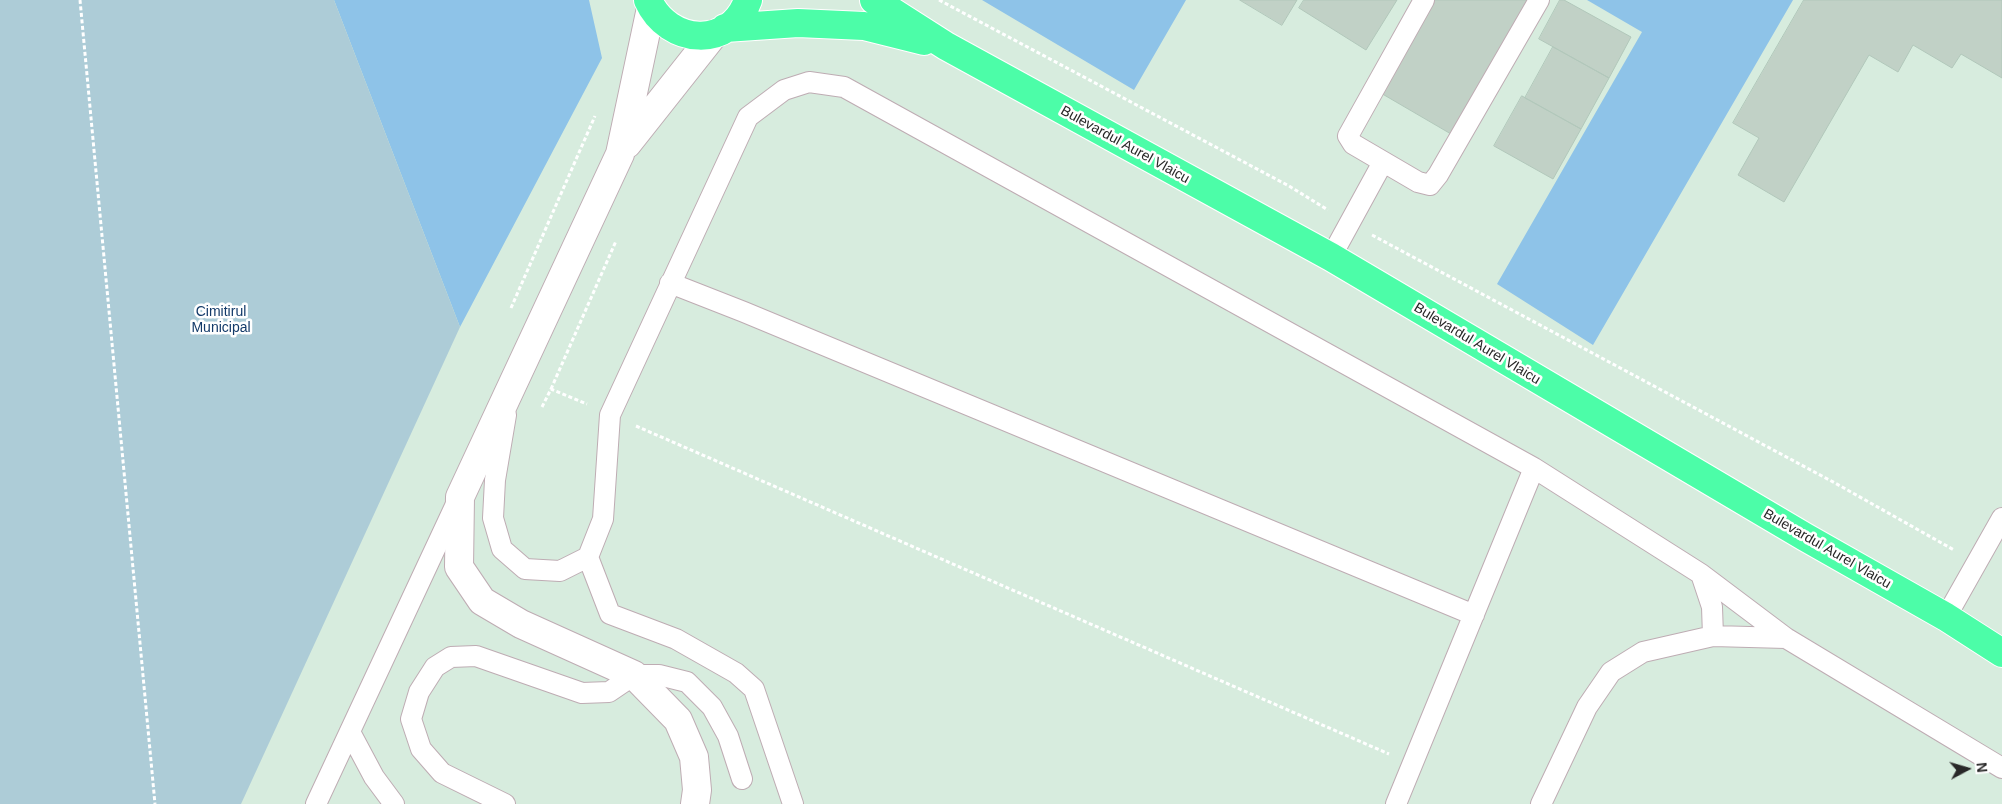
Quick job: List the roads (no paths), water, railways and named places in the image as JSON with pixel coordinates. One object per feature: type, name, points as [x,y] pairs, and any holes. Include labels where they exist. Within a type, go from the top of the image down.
[{"type":"main road","points":[[719,31],[739,16],[748,0]]},
{"type":"main road","name":"Bulevardul Aurel Vlaicu","points":[[874,0],[946,46],[1331,257],[1805,537],[1946,617],[2002,653]]},
{"type":"main road","name":"Bulevardul Aurel Vlaicu","points":[[650,4],[662,23],[678,32],[696,36],[719,31],[798,23],[864,26],[946,46]]},
{"type":"street","points":[[620,154],[650,4]]},
{"type":"street","points":[[695,804],[694,757],[678,720],[634,675],[520,624],[482,601],[459,567],[460,498],[620,154],[662,96],[719,31]]},
{"type":"lane","points":[[1424,0],[1353,123],[1348,136],[1353,144],[1418,182],[1430,185],[1438,175],[1539,0]]},
{"type":"lane","points":[[793,804],[754,689],[736,673],[676,639],[610,614],[588,557],[603,518],[610,415],[670,283],[748,117],[784,90],[809,82],[844,87],[1534,468],[1701,574],[1786,638],[2002,768]]},
{"type":"lane","points":[[1331,257],[1384,162]]},
{"type":"lane","points":[[670,283],[1474,615]]},
{"type":"lane","points":[[510,392],[495,480],[493,518],[502,549],[525,569],[560,571],[588,557]]},
{"type":"lane","points":[[1396,804],[1534,468]]},
{"type":"lane","points":[[316,804],[460,498]]},
{"type":"lane","points":[[1946,617],[2002,518]]},
{"type":"lane","points":[[1701,574],[1712,607],[1713,636]]},
{"type":"lane","points":[[1541,804],[1587,707],[1611,672],[1643,652],[1713,636],[1786,638]]},
{"type":"lane","points":[[505,804],[442,773],[421,749],[411,720],[419,692],[435,667],[451,657],[476,656],[582,693],[609,692],[634,675],[659,675],[687,682],[712,707],[728,736],[742,779]]},
{"type":"lane","points":[[350,732],[374,777],[394,804]]},
{"type":"park label","name":"Cimitirul Municipal","points":[[221,320]]}]
